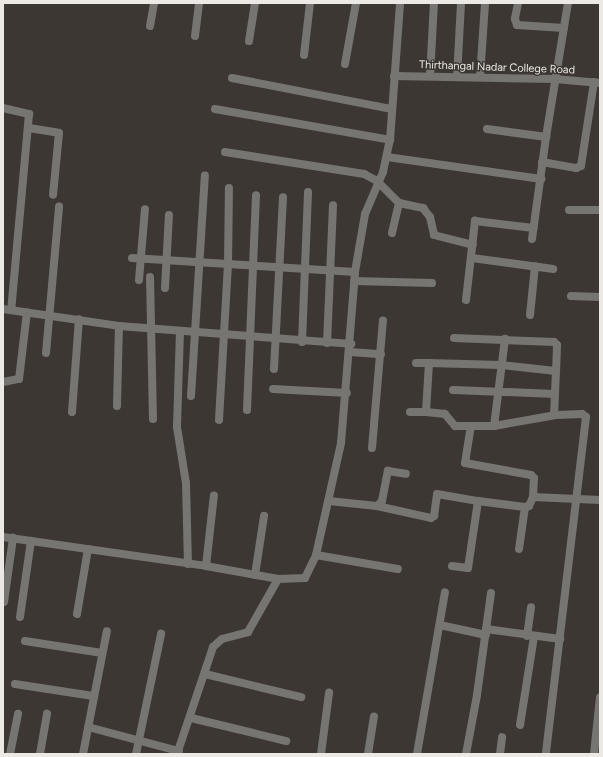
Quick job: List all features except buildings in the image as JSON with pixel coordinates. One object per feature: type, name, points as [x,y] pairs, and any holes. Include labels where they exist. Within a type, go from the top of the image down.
[{"type":"street","points":[[150,26],[154,3]]},
{"type":"street","points":[[195,36],[199,3]]},
{"type":"street","points":[[249,41],[255,3]]},
{"type":"street","points":[[304,55],[310,3]]},
{"type":"street","points":[[345,64],[356,3]]},
{"type":"street","points":[[3,537],[206,566],[278,579],[305,578],[316,555],[341,443],[351,344],[355,277],[365,214],[387,157],[390,140],[400,3]]},
{"type":"street","points":[[430,76],[434,3]]},
{"type":"street","points":[[457,77],[462,3]]},
{"type":"street","points":[[480,77],[485,3]]},
{"type":"street","points":[[518,3],[515,19],[517,25],[564,28]]},
{"type":"street","points":[[532,239],[542,162],[568,3]]},
{"type":"street","name":"Thirthangal Nadar College Road","points":[[394,76],[555,79],[597,82]]},
{"type":"street","points":[[232,78],[392,109]]},
{"type":"street","points":[[542,162],[576,168],[581,166],[597,82]]},
{"type":"street","points":[[3,108],[29,114],[7,309],[119,326],[151,327],[302,342],[351,344]]},
{"type":"street","points":[[215,109],[390,140]]},
{"type":"street","points":[[28,128],[59,133],[53,195]]},
{"type":"street","points":[[487,129],[546,137]]},
{"type":"street","points":[[225,152],[364,174],[377,181],[399,203],[423,208],[430,217],[434,235],[473,245]]},
{"type":"street","points":[[387,157],[541,178]]},
{"type":"street","points":[[191,396],[205,175]]},
{"type":"street","points":[[219,420],[228,265],[229,188]]},
{"type":"street","points":[[302,342],[308,192]]},
{"type":"street","points":[[247,410],[256,195]]},
{"type":"street","points":[[274,369],[277,339],[283,197]]},
{"type":"street","points":[[392,233],[399,203]]},
{"type":"street","points":[[327,343],[333,205]]},
{"type":"street","points":[[46,353],[48,315],[59,207]]},
{"type":"street","points":[[138,280],[136,259],[145,208]]},
{"type":"street","points":[[569,210],[600,210]]},
{"type":"street","points":[[165,288],[169,215]]},
{"type":"street","points":[[466,300],[472,258],[475,221],[534,228]]},
{"type":"street","points":[[472,258],[553,269]]},
{"type":"street","points":[[136,259],[331,271],[355,277],[432,283]]},
{"type":"street","points":[[530,315],[535,266]]},
{"type":"street","points":[[150,277],[153,419]]},
{"type":"street","points":[[571,296],[600,297]]},
{"type":"street","points":[[3,382],[19,379],[27,312]]},
{"type":"street","points":[[72,412],[79,319]]},
{"type":"street","points":[[372,448],[382,354],[383,320]]},
{"type":"street","points":[[117,406],[119,326]]},
{"type":"street","points":[[180,331],[177,427],[186,483],[188,564]]},
{"type":"street","points":[[454,338],[554,342],[557,345],[554,415]]},
{"type":"street","points":[[494,426],[505,339]]},
{"type":"street","points":[[350,352],[382,354]]},
{"type":"street","points":[[416,363],[501,365],[556,371]]},
{"type":"street","points":[[426,412],[429,363]]},
{"type":"street","points":[[273,388],[346,393]]},
{"type":"street","points":[[453,390],[498,393],[555,394]]},
{"type":"street","points":[[410,412],[445,414],[455,426],[494,426],[554,415],[582,414],[586,417],[546,754]]},
{"type":"street","points":[[329,501],[377,506],[431,518],[434,516],[437,494],[478,501],[525,507],[529,506],[533,497],[534,478],[531,475],[465,463],[471,426]]},
{"type":"street","points":[[377,506],[382,500],[388,471],[406,474]]},
{"type":"street","points":[[206,566],[214,495]]},
{"type":"street","points":[[533,497],[600,500]]},
{"type":"street","points":[[452,566],[468,568],[478,501]]},
{"type":"street","points":[[519,549],[525,507]]},
{"type":"street","points":[[256,575],[264,516]]},
{"type":"street","points":[[4,602],[13,538]]},
{"type":"street","points":[[20,617],[31,541]]},
{"type":"street","points":[[77,614],[88,549]]},
{"type":"street","points":[[316,555],[398,569]]},
{"type":"street","points":[[88,727],[178,752],[191,718],[213,647],[222,639],[248,632],[278,579]]},
{"type":"street","points":[[417,754],[445,592]]},
{"type":"street","points":[[466,754],[491,593]]},
{"type":"street","points":[[520,725],[531,636],[530,607]]},
{"type":"street","points":[[440,625],[486,632],[560,639]]},
{"type":"street","points":[[83,754],[106,631]]},
{"type":"street","points":[[136,754],[161,634]]},
{"type":"street","points":[[25,641],[102,653]]},
{"type":"street","points":[[205,674],[301,698]]},
{"type":"street","points":[[15,684],[93,696]]},
{"type":"street","points":[[321,754],[329,693]]},
{"type":"street","points":[[594,754],[600,697]]},
{"type":"street","points":[[10,754],[18,714]]},
{"type":"street","points":[[40,754],[47,714]]},
{"type":"street","points":[[368,754],[374,716]]},
{"type":"street","points":[[191,718],[286,741]]},
{"type":"street","points":[[500,754],[502,737]]}]
